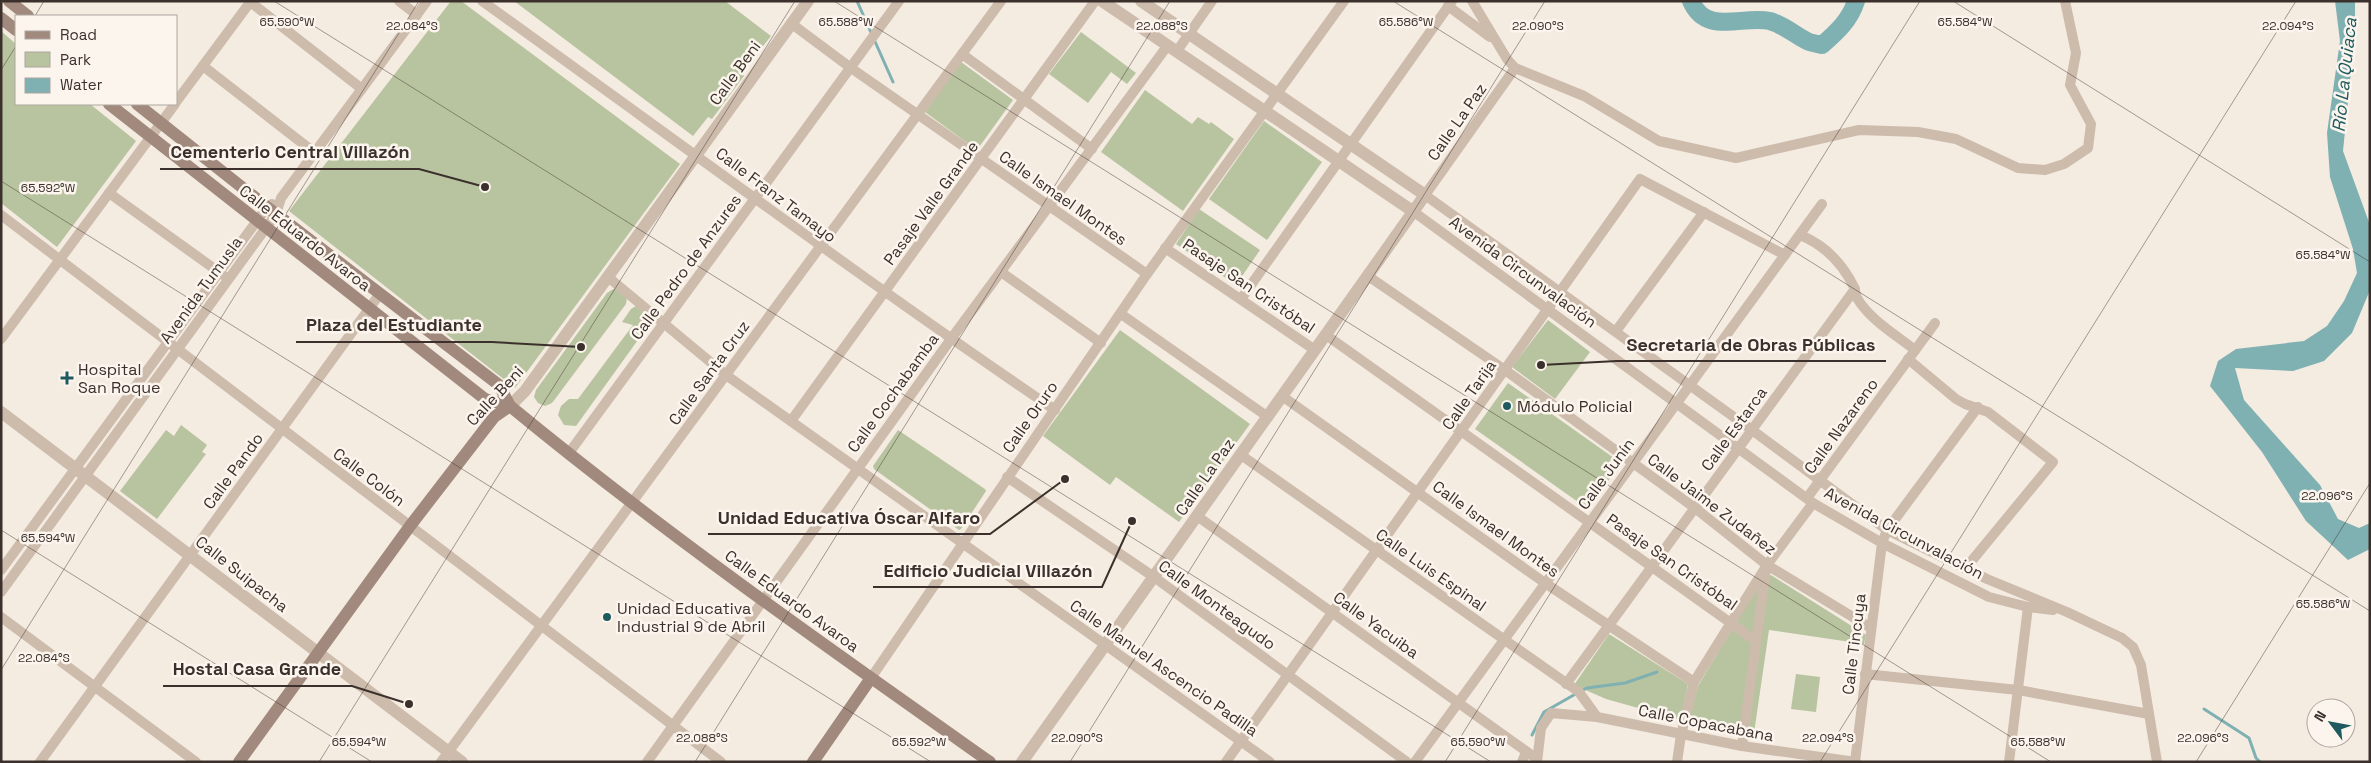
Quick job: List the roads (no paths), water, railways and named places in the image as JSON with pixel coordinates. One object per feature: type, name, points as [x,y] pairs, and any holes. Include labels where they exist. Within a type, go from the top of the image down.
[{"type":"main road","points":[[9,1],[27,15]]},
{"type":"main road","points":[[1,18],[15,29]]},
{"type":"main road","name":"Calle Eduardo Avaroa","points":[[110,105],[485,399],[510,406]]},
{"type":"main road","name":"Calle Eduardo Avaroa","points":[[138,105],[271,211],[499,386],[510,406],[631,504],[762,601],[990,762]]},
{"type":"main road","name":"Calle Beni","points":[[239,762],[410,526],[494,417],[510,406]]},
{"type":"main road","name":"Calle Oruro","points":[[813,762],[871,678]]},
{"type":"street","points":[[399,1],[417,15]]},
{"type":"street","name":"Avenida Tumusla","points":[[1,592],[81,472],[119,409],[219,272],[281,198],[427,1]]},
{"type":"street","name":"Calle Franz Tamayo","points":[[482,1],[696,154],[885,293],[1055,410]]},
{"type":"street","name":"Calle Beni","points":[[510,406],[525,391],[808,1]]},
{"type":"street","name":"Calle Pedro de Anzures","points":[[569,453],[899,1]]},
{"type":"street","name":"Calle Santa Cruz","points":[[445,757],[1000,1]]},
{"type":"street","name":"Pasaje Valle Grande","points":[[790,421],[885,293],[1095,1]]},
{"type":"street","name":"Avenida Circunvalación","points":[[1102,1],[1414,212],[1810,501],[1882,543],[1990,597],[2028,607],[2067,612]]},
{"type":"street","name":"Avenida Circunvalación","points":[[1141,1],[1425,195],[1616,331],[1887,530],[1965,569],[2067,612],[2122,638],[2133,647],[2142,665],[2157,762]]},
{"type":"street","name":"Calle Cochabamba","points":[[647,762],[857,468],[1092,149],[1172,48],[1189,33],[1212,1]]},
{"type":"street","name":"Calle Oruro","points":[[871,678],[962,542],[1055,410],[1165,248],[1344,1]]},
{"type":"street","points":[[1472,1],[1507,59],[1515,68],[1584,96],[1659,141],[1736,158],[1859,130],[1918,132],[1956,139],[2018,168],[2045,170],[2064,164],[2088,148],[2091,124],[2070,85],[2076,53],[2065,1]]},
{"type":"street","points":[[178,100],[250,2],[362,89]]},
{"type":"street","points":[[1241,299],[1450,4],[1497,42]]},
{"type":"street","name":"Calle Ismael Montes","points":[[792,24],[850,68],[1147,274]]},
{"type":"street","points":[[962,54],[1092,149]]},
{"type":"street","points":[[203,66],[314,153]]},
{"type":"street","name":"Calle La Paz","points":[[1022,762],[1515,68]]},
{"type":"street","points":[[1,339],[174,105]]},
{"type":"street","name":"Calle Tarija","points":[[1226,762],[1640,179],[1785,255]]},
{"type":"street","points":[[108,193],[228,279]]},
{"type":"street","name":"Calle Junín","points":[[1415,762],[1822,204]]},
{"type":"street","points":[[1616,331],[1704,212]]},
{"type":"street","name":"Calle Colón","points":[[1,215],[720,762]]},
{"type":"street","name":"Avenida Tumusla","points":[[1,570],[128,417],[228,279],[261,224]]},
{"type":"street","points":[[1800,235],[1811,239],[1831,253],[1855,289],[1857,298],[1874,318],[1915,350]]},
{"type":"street","name":"Pasaje San Cristóbal","points":[[1165,248],[1315,350]]},
{"type":"street","points":[[1001,272],[1101,343]]},
{"type":"street","name":"Calle Jaime Zudañez","points":[[1368,276],[1505,370],[1695,508],[1767,565],[1871,628]]},
{"type":"street","name":"Calle Manuel Ascencio Padilla","points":[[608,277],[726,375],[1270,762]]},
{"type":"street","name":"Calle Estarca","points":[[1566,684],[1855,289]]},
{"type":"street","name":"Calle Pando","points":[[40,762],[379,295]]},
{"type":"street","points":[[1121,314],[1268,417]]},
{"type":"street","name":"Calle Nazareno","points":[[1677,762],[1681,735],[1694,682],[1767,565],[1810,501],[1820,480],[1934,323]]},
{"type":"street","name":"Pasaje San Cristóbal","points":[[1326,335],[1732,622],[1756,641]]},
{"type":"street","points":[[1908,359],[1956,399],[1988,412],[2053,462],[1965,569]]},
{"type":"street","name":"Calle Ismael Montes","points":[[1282,396],[1545,583],[1694,682]]},
{"type":"street","name":"Calle Tincuya","points":[[1855,762],[1882,543],[1887,530],[1978,407]]},
{"type":"street","points":[[119,409],[128,417]]},
{"type":"street","name":"Calle Suipacha","points":[[1,412],[317,653],[445,757],[462,762]]},
{"type":"street","name":"Calle Luis Espinal","points":[[1240,455],[1579,692],[1597,717]]},
{"type":"street","name":"Calle Monteagudo","points":[[1007,477],[1154,577],[1407,762]]},
{"type":"street","name":"Calle Yacuiba","points":[[1197,516],[1458,703],[1524,757],[1537,760]]},
{"type":"street","points":[[1742,746],[1767,565]]},
{"type":"street","points":[[2009,762],[2028,607]]},
{"type":"street","points":[[1,617],[196,762]]},
{"type":"street","points":[[1865,674],[2018,690],[2149,714]]},
{"type":"street","name":"Calle Copacabana","points":[[1537,760],[1541,728],[1551,713],[1597,717],[1742,746],[1855,762]]},
{"type":"street","points":[[1765,762],[1766,750]]},
{"type":"water","name":"Río La Quiaca","points":[[2335,1],[2355,1],[2355,31],[2343,151],[2370,225],[2370,290],[2352,333],[2324,361],[2293,371],[2235,368],[2244,400],[2320,485],[2338,519],[2359,528],[2370,523],[2370,549],[2348,560],[2306,521],[2262,452],[2210,386],[2218,361],[2236,349],[2304,341],[2327,326],[2344,301],[2357,273],[2353,249],[2330,177],[2327,133],[2340,41]]},
{"type":"waterway","points":[[857,1],[893,82]]},
{"type":"waterway","name":"Río La Quiaca","points":[[1691,1],[1698,12],[1706,18],[1726,22],[1770,21],[1807,41],[1822,45],[1847,20],[1856,1]]},
{"type":"waterway","points":[[1532,735],[1544,712],[1579,692],[1587,688],[1625,683],[1657,672]]},
{"type":"waterway","points":[[2204,709],[2249,738],[2256,758],[2260,762]]},
{"type":"place","name":"Cementerio Central Villazón","points":[[485,187]]},
{"type":"place","name":"Plaza del Estudiante","points":[[581,347]]},
{"type":"place","name":"Secretaria de Obras Públicas","points":[[1541,365]]},
{"type":"place","name":"Hospital San Roque","points":[[67,378]]},
{"type":"place","name":"Módulo Policial","points":[[1507,406]]},
{"type":"place","name":"Unidad Educativa Óscar Alfaro","points":[[1065,479]]},
{"type":"place","name":"Edificio Judicial Villazón","points":[[1132,521]]},
{"type":"place","name":"Unidad Educativa Industrial 9 de Abril","points":[[607,617]]},
{"type":"place","name":"Hostal Casa Grande","points":[[409,704]]}]
